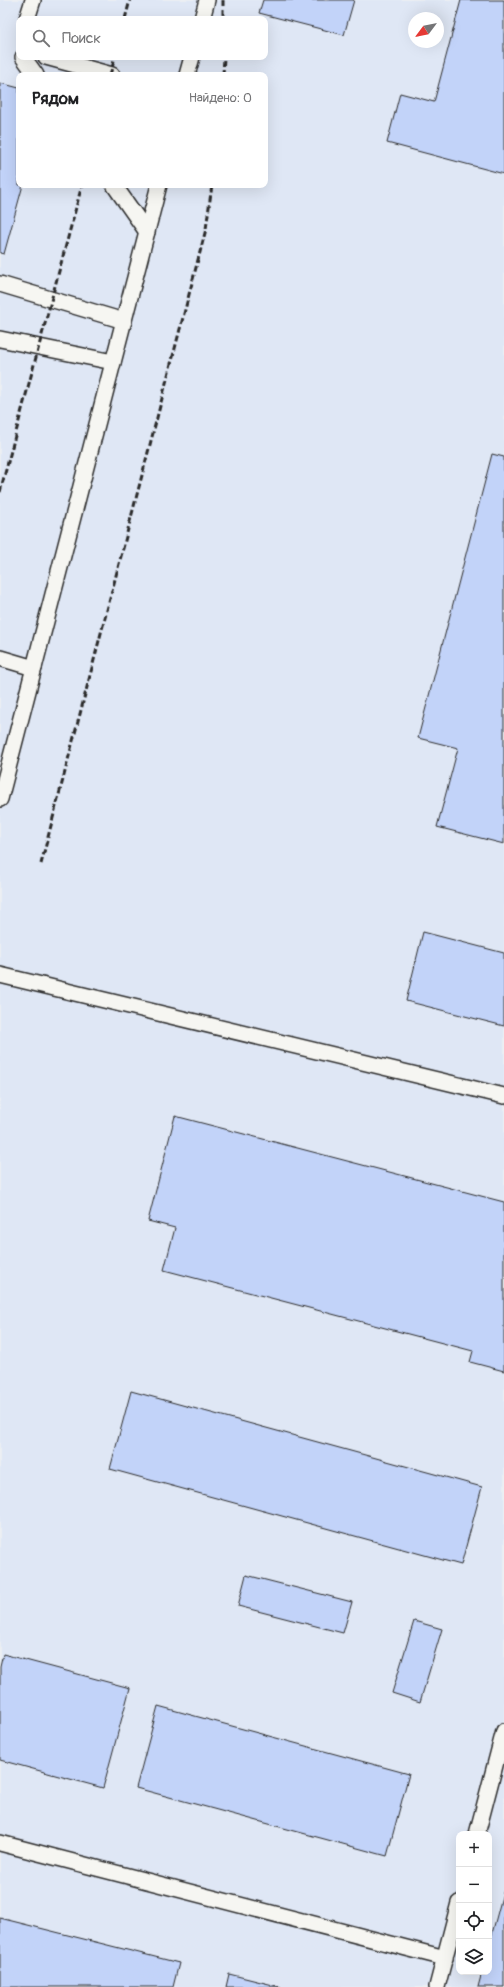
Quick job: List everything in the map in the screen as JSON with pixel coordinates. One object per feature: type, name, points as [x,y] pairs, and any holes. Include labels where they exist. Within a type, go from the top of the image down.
[{"type":"lane","points":[[28,16],[33,0]]},
{"type":"lane","points":[[203,16],[207,0]]},
{"type":"lane","points":[[26,60],[34,72]]},
{"type":"lane","points":[[57,60],[101,72]]},
{"type":"lane","points":[[188,72],[191,60]]},
{"type":"lane","points":[[116,188],[147,232]]},
{"type":"lane","points":[[0,799],[158,188]]},
{"type":"lane","points":[[0,284],[124,320]]},
{"type":"lane","points":[[0,339],[113,362]]},
{"type":"lane","points":[[0,658],[34,668]]},
{"type":"lane","points":[[0,975],[504,1096]]},
{"type":"lane","points":[[478,1831],[504,1731]]},
{"type":"lane","points":[[0,1842],[445,1958]]},
{"type":"lane","points":[[437,1987],[456,1915]]},
{"type":"shaded area","points":[[0,0],[504,0],[504,1987],[0,1987]]},
{"type":"building","points":[[263,0],[354,0],[344,35],[259,13]]},
{"type":"building","points":[[461,0],[504,0],[504,174],[387,143],[400,93],[434,102]]},
{"type":"building","points":[[0,83],[16,87],[16,188],[22,188],[4,254],[0,253]]},
{"type":"building","points":[[492,454],[504,457],[504,844],[437,827],[458,748],[418,738]]},
{"type":"building","points":[[423,932],[504,953],[504,1026],[406,1001]]},
{"type":"building","points":[[175,1116],[504,1202],[504,1371],[470,1362],[473,1351],[164,1270],[175,1228],[148,1221]]},
{"type":"building","points":[[131,1391],[482,1487],[461,1565],[110,1469]]},
{"type":"building","points":[[246,1575],[352,1602],[343,1633],[238,1606]]},
{"type":"building","points":[[414,1621],[442,1629],[420,1702],[392,1693]]},
{"type":"building","points":[[3,1654],[130,1688],[103,1788],[0,1760],[0,1667]]},
{"type":"building","points":[[158,1706],[409,1774],[387,1856],[136,1788]]},
{"type":"building","points":[[504,1889],[504,1987],[478,1987],[481,1975],[492,1975],[492,1934]]},
{"type":"building","points":[[0,1918],[179,1963],[173,1987],[0,1987]]},
{"type":"building","points":[[229,1974],[281,1987],[226,1987]]},
{"type":"railway","points":[[126,16],[130,0]]},
{"type":"railway","points":[[223,0],[223,16]]},
{"type":"railway","points":[[111,72],[114,60]]},
{"type":"railway","points":[[223,72],[224,60]]},
{"type":"railway","points":[[0,492],[81,188]]},
{"type":"railway","points":[[41,864],[206,229],[212,188]]}]
